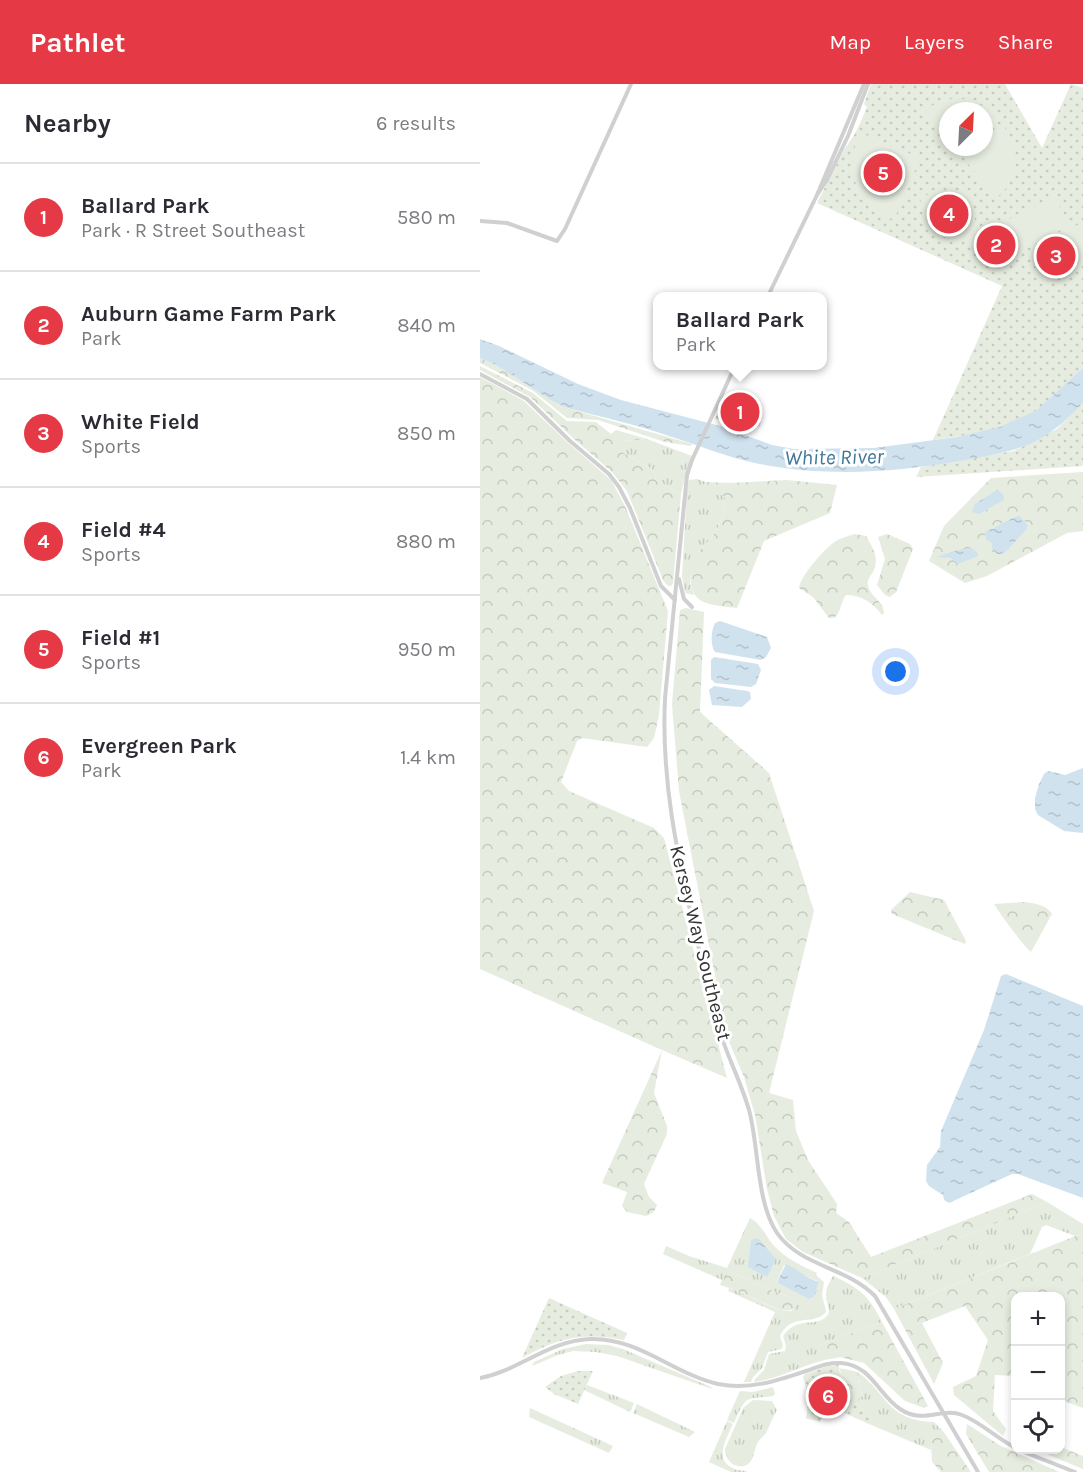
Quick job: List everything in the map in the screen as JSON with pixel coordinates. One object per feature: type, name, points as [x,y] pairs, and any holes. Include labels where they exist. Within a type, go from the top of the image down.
[{"type":"street","points":[[480,220],[507,223],[557,241],[565,229],[631,84]]},
{"type":"street","points":[[770,292],[848,136],[866,84]]},
{"type":"street","name":"Kersey Way Southeast","points":[[733,370],[688,470],[675,600],[663,733],[665,770],[673,826],[686,890],[716,1019],[749,1111],[769,1219],[777,1234],[795,1251],[850,1277],[875,1296],[978,1472]]},
{"type":"street","points":[[480,374],[527,399],[570,441],[609,474],[627,502],[661,586],[675,600]]},
{"type":"street","points":[[678,571],[681,594],[692,607]]},
{"type":"street","points":[[480,1378],[496,1375],[554,1346],[593,1339],[621,1342],[707,1381],[735,1386],[747,1387],[771,1383],[829,1363],[848,1363],[870,1376],[890,1400],[903,1411],[922,1416],[963,1415],[1011,1445]]},
{"type":"street","points":[[1030,1454],[1075,1472]]},
{"type":"green space","points":[[871,84],[1005,84],[1042,148],[1071,84],[1083,88],[1083,368],[1051,400],[1027,416],[1001,427],[933,440],[1002,286],[817,203],[867,107],[864,104]]},
{"type":"green space","points":[[964,99],[976,102],[942,102]]},
{"type":"green space","points":[[939,103],[939,130],[924,112]]},
{"type":"green space","points":[[1003,125],[1013,144],[1016,163],[1010,182],[996,198],[965,160],[967,156],[993,156],[993,133]]},
{"type":"green space","points":[[859,132],[918,157],[919,161],[894,220],[869,204],[861,195],[856,184],[853,160]]},
{"type":"green space","points":[[965,189],[971,191],[978,241],[955,240],[937,233],[922,208],[920,196]]},
{"type":"green space","points":[[1054,196],[1070,225],[1016,254],[1000,224]]},
{"type":"green space","points":[[1081,223],[1083,261],[1044,282],[1027,252]]},
{"type":"green space","points":[[480,358],[567,408],[692,444],[691,446],[665,442],[598,420],[567,418],[532,390],[480,363]]},
{"type":"green space","points":[[480,366],[533,393],[567,421],[596,422],[611,434],[616,430],[647,439],[625,441],[619,447],[620,451],[650,468],[656,480],[681,494],[671,586],[663,580],[627,491],[612,472],[530,397],[480,370]]},
{"type":"green space","points":[[480,377],[524,401],[611,480],[625,506],[668,611],[659,715],[654,738],[647,747],[582,738],[577,741],[561,782],[569,791],[654,828],[664,838],[727,1078],[480,969]]},
{"type":"green space","points":[[725,398],[750,409],[762,410],[760,427],[715,419]]},
{"type":"green space","points":[[1083,403],[1083,466],[916,477],[921,467],[1014,451],[1057,429]]},
{"type":"green space","points":[[647,439],[692,456],[681,494],[656,480],[650,468],[620,451],[618,447],[625,441]]},
{"type":"green space","points":[[1083,472],[1083,531],[1067,533],[987,576],[965,583],[929,561],[944,526],[991,478]],"holes":[[[1019,515],[1028,525],[1004,554],[992,548],[992,543],[985,536],[987,530]]]},
{"type":"green space","points":[[697,479],[706,482],[705,485],[725,497],[722,516],[715,532],[690,559],[690,583],[694,595],[685,593],[682,576],[687,491],[689,480]]},
{"type":"green space","points":[[787,480],[837,485],[830,513],[764,541],[737,608],[704,602],[698,598],[691,585],[690,559],[715,532],[722,516],[725,497],[704,485],[706,482]]},
{"type":"green space","points":[[855,534],[866,536],[875,554],[876,563],[868,585],[882,605],[884,613],[882,615],[871,603],[862,598],[846,595],[836,616],[829,618],[813,597],[799,588],[813,564],[833,543]]},
{"type":"green space","points":[[887,534],[910,544],[913,549],[896,592],[890,597],[885,595],[877,585],[885,559],[878,537]]},
{"type":"green space","points":[[686,608],[704,612],[700,712],[769,773],[814,911],[769,1093],[793,1100],[796,1131],[808,1160],[837,1204],[836,1213],[849,1222],[871,1257],[1032,1194],[1047,1202],[862,1278],[803,1252],[786,1239],[774,1216],[767,1189],[755,1115],[744,1077],[727,1037],[679,791],[672,704],[680,610]]},
{"type":"green space","points":[[910,892],[944,900],[966,941],[965,944],[892,914],[892,909]]},
{"type":"green space","points":[[1024,902],[1043,907],[1052,914],[1031,952],[994,904]]},
{"type":"green space","points":[[662,1050],[654,1093],[667,1126],[667,1134],[644,1184],[649,1197],[657,1205],[654,1212],[646,1216],[627,1212],[622,1206],[627,1192],[602,1183]]},
{"type":"green space","points":[[1047,1202],[1083,1224],[1083,1233],[1075,1236],[1046,1225],[1042,1227],[1030,1254],[894,1309],[886,1297],[862,1278]]},
{"type":"green space","points":[[750,1218],[758,1224],[780,1251],[817,1273],[816,1275],[824,1282],[822,1295],[826,1312],[816,1318],[790,1324],[780,1336],[782,1349],[768,1352],[762,1368],[751,1382],[744,1382],[775,1312],[728,1291],[729,1288],[720,1285],[722,1280],[663,1254],[666,1246],[727,1268]],"holes":[[[784,1265],[819,1282],[813,1298],[777,1282]],[[731,1272],[796,1299],[792,1311],[779,1310],[726,1286]]]},
{"type":"green space","points":[[1083,1233],[1083,1408],[1065,1401],[1065,1292],[1011,1292],[1011,1376],[995,1375],[993,1411],[1006,1429],[1003,1436],[954,1395],[953,1387],[976,1376],[988,1340],[965,1306],[922,1323],[943,1363],[934,1384],[894,1309]]},
{"type":"green space","points":[[731,1272],[796,1299],[795,1310],[780,1310],[726,1286],[724,1281]]},
{"type":"green space","points":[[833,1276],[863,1294],[882,1322],[819,1345],[822,1357],[840,1357],[754,1382],[764,1370],[769,1354],[785,1351],[783,1336],[788,1330],[794,1326],[822,1320],[826,1317],[829,1309],[826,1292]]},
{"type":"green space","points":[[549,1298],[627,1333],[624,1340],[596,1337],[571,1338],[522,1358]]},
{"type":"green space","points":[[882,1322],[928,1406],[924,1408],[905,1401],[864,1363],[840,1357],[822,1358],[819,1345]]},
{"type":"green space","points":[[586,1344],[608,1345],[623,1349],[712,1389],[617,1356],[596,1352],[573,1351],[532,1366],[534,1362],[563,1349]]},
{"type":"green space","points":[[839,1365],[843,1376],[843,1390],[849,1393],[848,1398],[872,1418],[869,1424],[831,1407],[827,1409],[820,1422],[806,1418],[809,1398],[803,1377],[805,1374],[828,1366]]},
{"type":"green space","points":[[839,1368],[858,1372],[862,1396],[855,1404],[848,1398],[848,1392],[843,1390],[843,1376]]},
{"type":"green space","points":[[578,1371],[593,1371],[578,1404],[554,1394],[545,1387],[561,1376]]},
{"type":"green space","points":[[858,1372],[897,1412],[907,1417],[934,1422],[943,1431],[931,1440],[931,1450],[869,1424],[872,1418],[855,1404],[862,1396]]},
{"type":"green space","points":[[587,1385],[634,1403],[630,1412],[584,1390]]},
{"type":"green space","points":[[773,1387],[775,1394],[773,1396],[748,1400],[744,1403],[734,1423],[727,1420],[740,1391],[753,1392]]},
{"type":"green space","points":[[753,1400],[772,1401],[777,1410],[766,1433],[758,1442],[750,1463],[741,1466],[734,1465],[727,1458],[725,1449],[743,1408]]},
{"type":"green space","points":[[637,1404],[695,1432],[689,1437],[633,1413]]},
{"type":"green space","points":[[530,1408],[613,1446],[609,1453],[529,1417]]},
{"type":"green space","points":[[727,1421],[733,1424],[723,1448],[724,1460],[735,1469],[748,1472],[731,1472],[709,1462]]},
{"type":"green space","points":[[967,1424],[1011,1450],[1011,1454],[1019,1454],[1059,1472],[989,1472],[966,1434]]},
{"type":"green space","points":[[943,1431],[971,1472],[941,1472],[932,1462],[931,1440]]},
{"type":"green space","points":[[1065,1449],[1083,1456],[1083,1469],[1047,1454],[1065,1454]]},
{"type":"water","name":"White River","points":[[480,339],[578,384],[621,400],[720,426],[772,445],[794,449],[874,448],[957,437],[1000,427],[1037,410],[1083,368],[1083,403],[1054,430],[1040,439],[997,454],[883,471],[806,470],[745,461],[646,429],[567,408],[480,358]]},
{"type":"water","points":[[997,490],[1003,494],[1004,500],[979,514],[972,512],[975,504]]},
{"type":"water","points":[[1019,515],[1028,525],[1027,529],[1004,554],[997,554],[992,548],[992,543],[986,539],[985,532]]},
{"type":"water","points":[[971,548],[977,552],[978,556],[958,564],[951,558],[936,557],[958,550]]},
{"type":"water","points":[[720,621],[767,637],[771,648],[766,657],[761,660],[715,652],[712,646],[712,633],[715,623]]},
{"type":"water","points":[[714,657],[758,664],[761,670],[756,684],[751,687],[715,683],[711,679],[711,660]]},
{"type":"water","points":[[714,686],[750,692],[751,699],[742,707],[712,705],[709,690]]},
{"type":"water","points":[[1083,768],[1083,833],[1064,831],[1038,815],[1035,809],[1035,798],[1039,784],[1048,771],[1065,775]]},
{"type":"water","points":[[1006,974],[1083,1006],[1083,1198],[1018,1174],[1012,1174],[949,1203],[926,1181],[927,1165],[940,1147],[941,1131],[984,1030],[1001,976]]},
{"type":"water","points":[[758,1238],[776,1259],[767,1277],[748,1267],[751,1240]]},
{"type":"water","points":[[786,1264],[819,1282],[813,1298],[809,1299],[778,1283]]},
{"type":"place","name":"Field #1","points":[[883,173]]},
{"type":"place","name":"Field #4","points":[[949,214]]},
{"type":"place","name":"Auburn Game Farm Park","points":[[996,245]]},
{"type":"place","name":"White Field","points":[[1056,256]]},
{"type":"place","name":"Ballard Park","points":[[740,412]]},
{"type":"place","name":"Evergreen Park","points":[[828,1396]]}]
